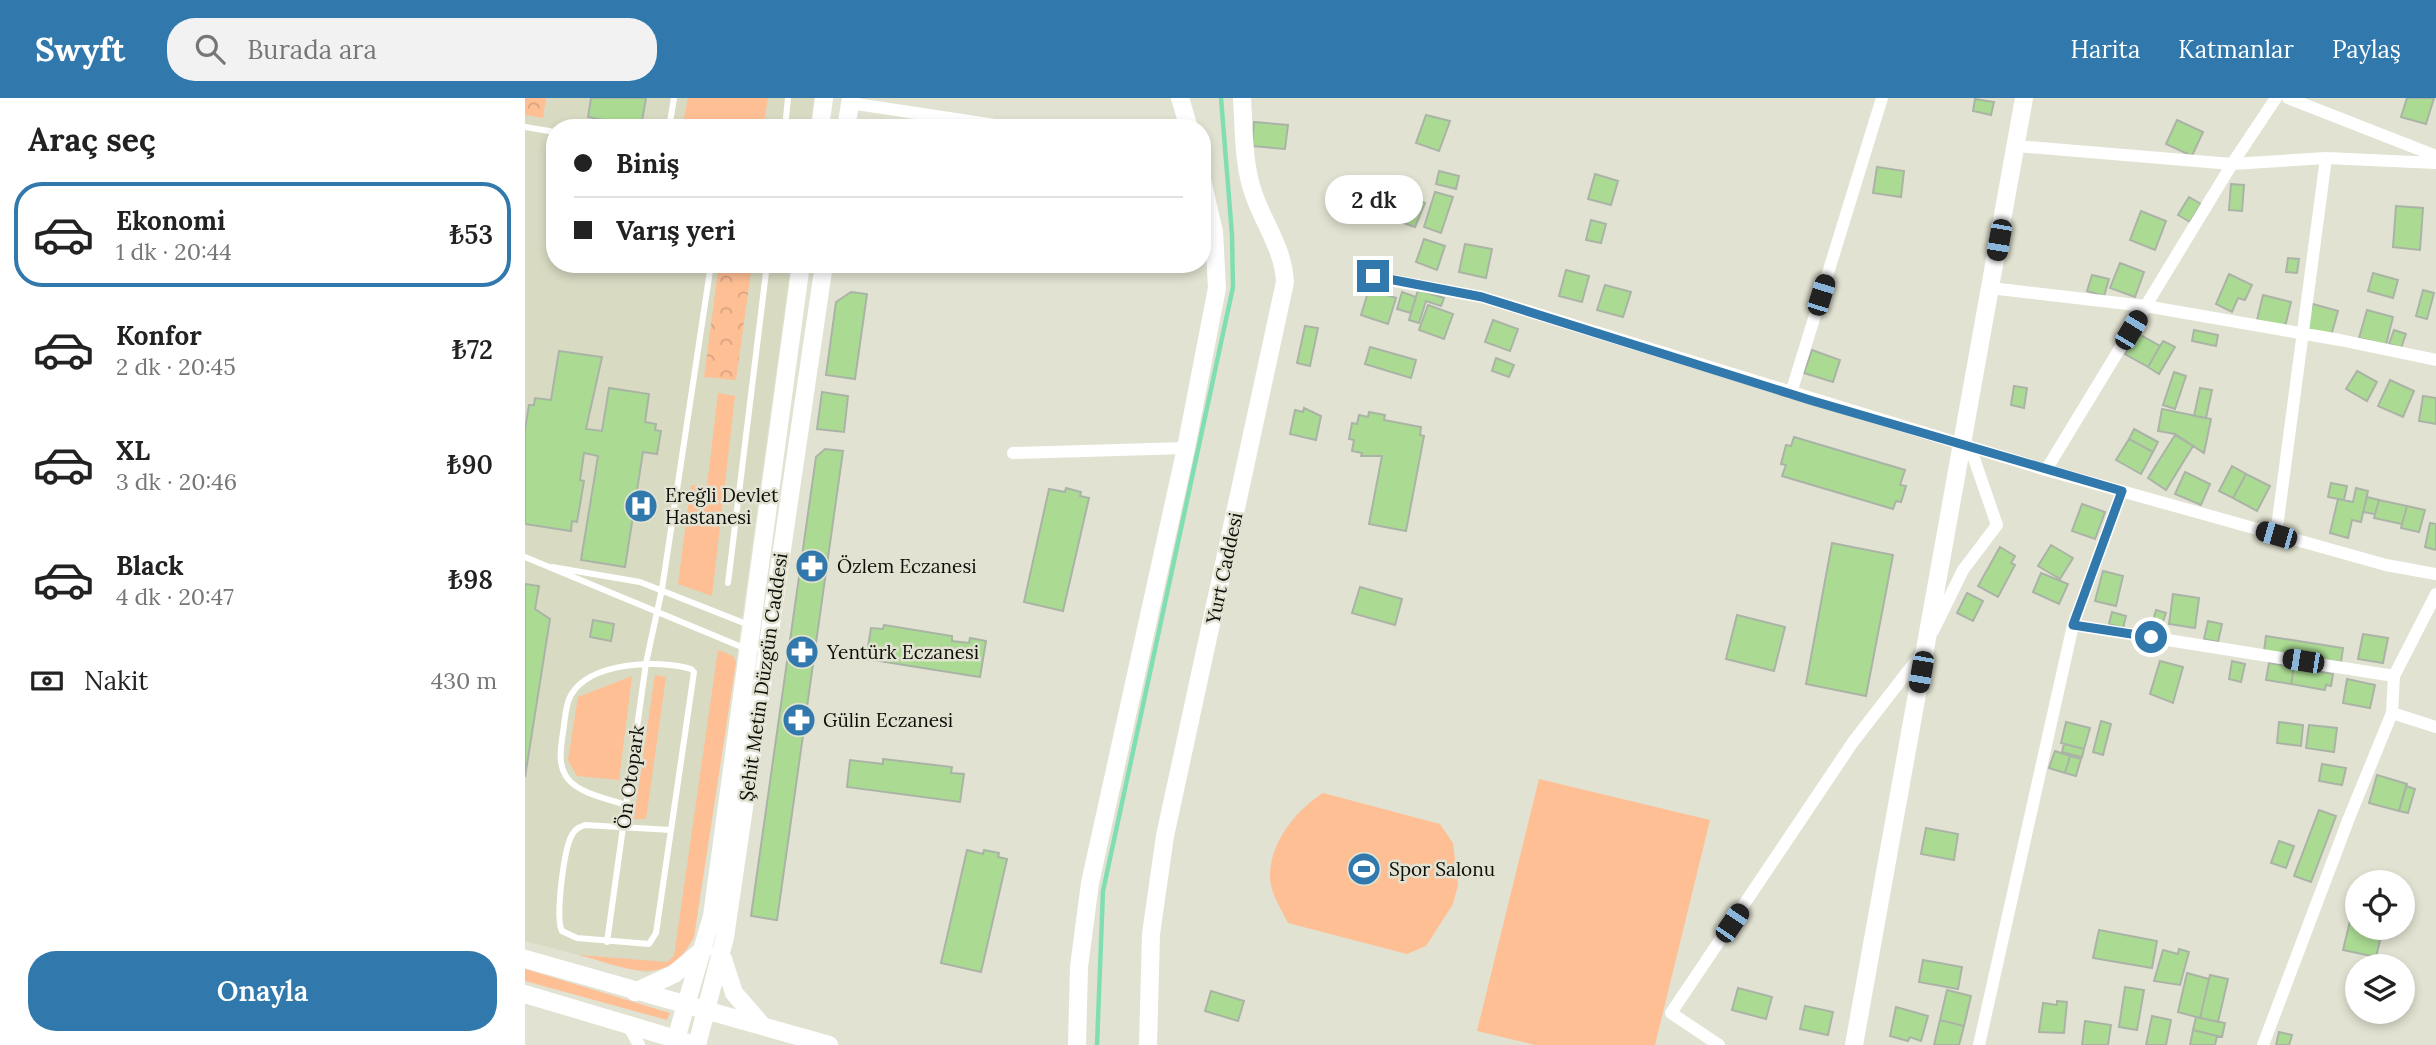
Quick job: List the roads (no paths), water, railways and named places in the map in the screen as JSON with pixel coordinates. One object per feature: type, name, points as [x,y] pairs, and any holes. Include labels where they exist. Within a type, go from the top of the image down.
[{"type":"street","points":[[821,119],[824,98]]},
{"type":"street","points":[[1181,98],[1187,119]]},
{"type":"street","name":"Yurt Caddesi","points":[[1149,1045],[1151,934],[1165,836],[1285,282],[1279,247],[1254,197],[1249,177],[1242,98]]},
{"type":"street","points":[[1791,393],[1882,98]]},
{"type":"street","points":[[1854,1045],[1926,646],[1966,445],[1990,288],[2024,98]]},
{"type":"street","points":[[2046,470],[2232,164],[2276,98]]},
{"type":"street","points":[[2288,98],[2436,156]]},
{"type":"street","points":[[847,119],[850,101],[961,119]]},
{"type":"street","points":[[2016,146],[2232,164],[2326,158],[2436,163]]},
{"type":"street","points":[[2276,535],[2326,158]]},
{"type":"street","points":[[1077,1045],[1079,967],[1088,893],[1186,448],[1217,288],[1215,232],[1211,216]]},
{"type":"street","name":"Şehit Metin Düzgün Caddesi","points":[[675,1042],[688,1005],[713,951],[712,916],[800,273]]},
{"type":"street","name":"Şehit Metin Düzgün Caddesi","points":[[696,1045],[707,1010],[713,951],[769,646],[823,273]]},
{"type":"street","points":[[1373,276],[1482,297],[2046,470],[2386,565],[2436,574]]},
{"type":"street","points":[[1990,288],[2145,306],[2436,360]]},
{"type":"street","points":[[1719,1045],[1671,1013],[1853,742],[1926,646],[1963,570],[1997,525],[1966,445]]},
{"type":"street","points":[[1013,453],[1186,448]]},
{"type":"street","points":[[1979,1045],[2073,625],[2122,491]]},
{"type":"street","points":[[2263,1045],[2392,713],[2394,676],[2436,594]]},
{"type":"street","points":[[2073,625],[2394,676]]},
{"type":"street","points":[[2392,713],[2436,727]]},
{"type":"street","points":[[635,992],[674,974],[713,951],[734,993],[761,1024]]},
{"type":"street","points":[[525,959],[829,1045]]},
{"type":"street","points":[[525,994],[675,1042],[696,1045]]},
{"type":"street","points":[[628,1026],[639,1045]]},
{"type":"lane","points":[[670,119],[674,98]]},
{"type":"lane","points":[[786,119],[788,98]]},
{"type":"lane","points":[[525,127],[546,130]]},
{"type":"lane","name":"Ön Otopark","points":[[607,942],[646,663],[662,589],[710,273]]},
{"type":"lane","points":[[728,583],[767,273]]},
{"type":"lane","points":[[525,557],[749,650],[769,646],[753,627],[662,589],[626,578],[552,567]]},
{"type":"lane","points":[[627,805],[574,785],[564,772],[560,753],[568,701],[576,688],[610,670],[646,663],[687,667],[694,672],[671,830],[654,940],[641,945],[566,935],[559,925],[567,853],[570,839],[579,828],[671,830]]},
{"type":"waterway","points":[[1097,1045],[1103,891],[1233,287],[1232,235],[1221,98]]},
{"type":"place","name":"Ereğli Devlet Hastanesi","points":[[641,506]]},
{"type":"place","name":"Özlem Eczanesi","points":[[812,566]]},
{"type":"place","name":"Yentürk Eczanesi","points":[[802,652]]},
{"type":"place","name":"Gülin Eczanesi","points":[[799,720]]},
{"type":"place","name":"Spor Salonu","points":[[1364,869]]}]
